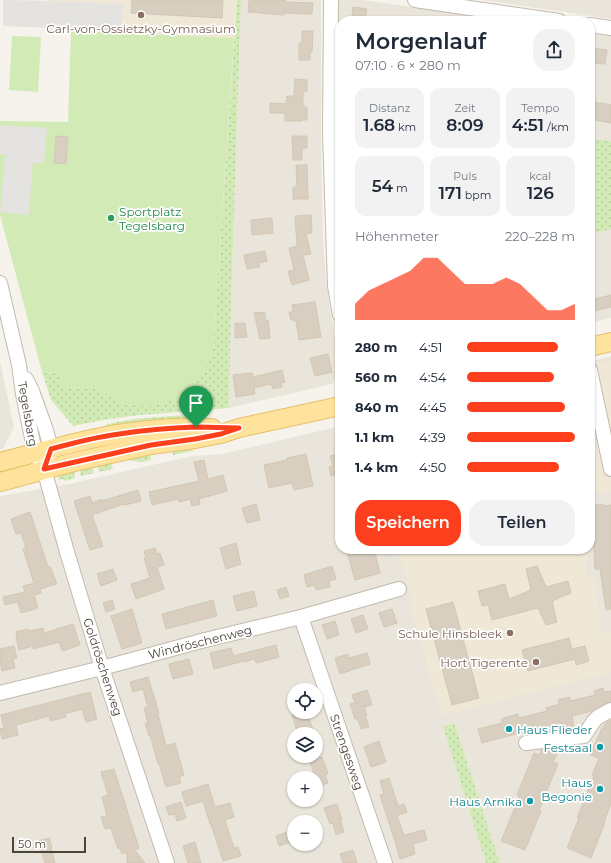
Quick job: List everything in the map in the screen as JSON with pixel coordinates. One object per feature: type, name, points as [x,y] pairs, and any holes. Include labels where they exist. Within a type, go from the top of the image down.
[{"type":"main road","points":[[595,346],[611,342]]},
{"type":"main road","points":[[0,482],[44,469],[151,445],[221,434],[239,428],[335,407]]},
{"type":"main road","points":[[0,462],[96,438],[154,429],[196,427],[239,428]]},
{"type":"street","points":[[331,0],[330,133],[335,286]]},
{"type":"street","points":[[415,0],[525,16]]},
{"type":"street","points":[[595,26],[611,28]]},
{"type":"street","name":"Tegelsbarg","points":[[0,283],[19,365],[34,397],[46,430],[43,451],[44,469]]},
{"type":"street","points":[[595,394],[611,469]]},
{"type":"street","name":"Goldröschenweg","points":[[44,469],[102,668],[167,863]]},
{"type":"street","name":"Windröschenweg","points":[[0,694],[205,640],[301,618],[399,589]]},
{"type":"street","name":"Strengesweg","points":[[301,618],[385,863]]},
{"type":"street","points":[[526,743],[584,736],[598,717],[611,710]]},
{"type":"shaded area","points":[[3,0],[123,4],[121,31],[3,26]]},
{"type":"shaded area","name":"Carl-von-Ossietzky-Gymnasium","points":[[48,0],[237,0],[234,38],[45,30]]},
{"type":"shaded area","points":[[241,0],[321,0],[321,152],[323,236],[326,281],[335,338],[335,378],[332,384],[229,408]]},
{"type":"shaded area","points":[[363,0],[473,16],[337,16],[337,1]]},
{"type":"shaded area","points":[[482,0],[611,0],[611,19]]},
{"type":"shaded area","points":[[595,34],[611,36],[611,141],[595,139]]},
{"type":"shaded area","points":[[0,125],[47,128],[44,163],[33,163],[29,215],[0,212],[5,155],[0,154]]},
{"type":"shaded area","points":[[611,229],[611,318],[595,322],[595,233]]},
{"type":"shaded area","points":[[611,356],[611,863],[500,863],[454,723],[443,727],[486,863],[0,863],[0,496],[69,484],[192,456],[222,454],[335,427],[335,554],[595,554],[595,361]]},
{"type":"shaded area","points":[[611,360],[611,491],[595,493],[595,445],[608,442],[595,379],[595,364]]},
{"type":"shaded area","points":[[0,362],[14,427],[3,449],[0,450]]},
{"type":"shaded area","name":"Schule Hinsbleek","points":[[399,554],[586,554],[587,576],[594,575],[602,634],[611,633],[611,672],[442,716],[410,604],[414,603]]},
{"type":"green space","points":[[237,0],[241,0],[229,408],[140,415],[73,426],[51,400],[42,372],[61,373],[61,387],[95,388],[124,404],[152,406],[180,397],[201,377],[213,350]]},
{"type":"green space","name":"Sportplatz Tegelsbarg","points":[[71,31],[234,38],[213,350],[201,377],[180,397],[152,406],[124,404],[95,388],[60,387],[61,373],[42,372],[0,215],[0,121],[68,122]]},
{"type":"green space","points":[[12,36],[41,37],[38,92],[9,90]]},
{"type":"green space","points":[[595,139],[611,141],[611,229],[595,233]]},
{"type":"green space","points":[[185,415],[203,417],[165,419],[162,423],[106,426],[112,423],[133,419]]},
{"type":"green space","points":[[192,445],[193,451],[173,455],[173,451]]},
{"type":"green space","points":[[150,454],[151,460],[141,462],[119,459]]},
{"type":"green space","points":[[111,462],[113,469],[99,472],[97,465]]},
{"type":"green space","points":[[92,466],[94,473],[81,476],[79,469]]},
{"type":"green space","points":[[74,471],[75,478],[65,481],[62,479],[58,480],[60,474]]},
{"type":"green space","points":[[454,723],[500,863],[486,863],[443,727]]},
{"type":"building","points":[[132,0],[223,0],[222,18],[131,13]]},
{"type":"building","points":[[249,0],[285,0],[285,2],[313,3],[312,14],[284,13],[284,15],[248,12]]},
{"type":"building","points":[[353,7],[367,9],[366,16],[352,16]]},
{"type":"building","points":[[302,31],[313,31],[310,60],[299,60],[299,43],[302,43]]},
{"type":"building","points":[[595,49],[607,50],[605,64],[595,63]]},
{"type":"building","points":[[295,79],[307,80],[307,91],[303,91],[303,107],[307,107],[307,120],[285,121],[285,113],[270,113],[270,103],[286,104],[287,96],[294,96]]},
{"type":"building","points":[[595,102],[611,105],[611,123],[595,120]]},
{"type":"building","points":[[56,136],[68,137],[66,164],[54,163]]},
{"type":"building","points":[[292,136],[307,136],[307,148],[302,148],[302,160],[293,160]]},
{"type":"building","points":[[296,165],[307,165],[308,199],[293,199],[293,187],[297,187]]},
{"type":"building","points":[[311,215],[312,233],[306,234],[311,254],[303,255],[309,280],[292,285],[288,271],[294,270],[289,248],[297,246],[295,216]]},
{"type":"building","points":[[272,218],[273,233],[252,235],[251,220]]},
{"type":"building","points":[[265,251],[267,261],[259,263],[260,267],[247,269],[244,255]]},
{"type":"building","points":[[611,295],[611,307],[595,311],[595,299]]},
{"type":"building","points":[[315,302],[321,337],[299,340],[296,321],[291,320],[289,312],[293,312],[292,305]]},
{"type":"building","points":[[265,312],[265,320],[268,320],[270,338],[260,339],[254,313]]},
{"type":"building","points":[[235,323],[245,323],[247,337],[235,338]]},
{"type":"building","points":[[328,354],[332,372],[315,376],[310,358]]},
{"type":"building","points":[[282,370],[285,382],[281,383],[282,387],[273,389],[272,385],[270,384],[254,388],[255,394],[236,397],[233,375],[252,373],[253,377]]},
{"type":"building","points":[[306,454],[313,486],[294,490],[292,483],[269,488],[264,465]]},
{"type":"building","points":[[335,454],[335,475],[331,476],[329,467],[333,466],[330,456]]},
{"type":"building","points":[[204,460],[208,479],[223,475],[227,491],[199,499],[200,504],[192,506],[190,499],[179,502],[178,499],[152,505],[149,492],[199,481],[194,462]]},
{"type":"building","points":[[138,490],[141,501],[124,504],[92,515],[103,546],[90,550],[74,501],[90,496],[92,503]]},
{"type":"building","points":[[256,504],[260,520],[247,523],[242,508]]},
{"type":"building","points":[[595,505],[611,505],[611,609],[606,610],[600,569],[595,569]]},
{"type":"building","points":[[30,512],[48,567],[50,566],[57,584],[40,589],[41,593],[34,595],[38,608],[21,613],[18,602],[5,605],[3,597],[25,592],[23,586],[34,583],[23,549],[26,548],[21,533],[16,534],[11,519]]},
{"type":"building","points":[[236,543],[241,564],[226,569],[220,548]]},
{"type":"building","points":[[155,548],[157,554],[160,553],[164,565],[157,567],[164,589],[136,599],[131,584],[150,578],[144,558],[146,558],[144,551]]},
{"type":"building","points":[[348,554],[375,554],[380,573],[355,580]]},
{"type":"building","points":[[332,566],[336,579],[329,581],[330,587],[316,590],[314,585],[307,587],[304,575]]},
{"type":"building","points":[[537,566],[546,587],[568,581],[571,593],[552,601],[557,622],[546,625],[538,608],[492,620],[488,605],[482,606],[478,591],[505,584],[509,599],[531,590],[526,569]]},
{"type":"building","points":[[113,569],[117,580],[101,586],[97,574]]},
{"type":"building","points":[[286,587],[289,596],[280,599],[277,590]]},
{"type":"building","points":[[254,591],[257,606],[237,611],[233,596]]},
{"type":"building","points":[[112,600],[115,609],[106,612],[103,603]]},
{"type":"building","points":[[213,600],[217,616],[166,629],[162,614]]},
{"type":"building","points":[[453,602],[479,698],[452,705],[426,609]]},
{"type":"building","points":[[132,609],[142,643],[122,649],[111,616]]},
{"type":"building","points":[[392,609],[397,623],[384,627],[379,613]]},
{"type":"building","points":[[363,615],[368,629],[356,633],[351,619]]},
{"type":"building","points":[[335,621],[339,635],[327,639],[322,625]]},
{"type":"building","points":[[73,624],[80,645],[62,651],[59,642],[33,649],[33,646],[19,650],[16,632],[28,629],[29,631],[43,628],[44,633]]},
{"type":"building","points":[[569,638],[572,649],[585,646],[589,661],[576,665],[575,659],[528,671],[522,650]]},
{"type":"building","points":[[276,645],[279,657],[256,663],[255,659],[244,661],[214,669],[210,653],[231,648],[233,656]]},
{"type":"building","points":[[14,646],[17,658],[13,659],[15,668],[2,671],[0,649]]},
{"type":"building","points":[[367,653],[370,664],[340,674],[335,658],[348,654],[349,658]]},
{"type":"building","points":[[189,659],[193,674],[173,679],[169,664]]},
{"type":"building","points":[[148,677],[159,713],[166,746],[175,743],[184,775],[179,777],[181,783],[166,787],[145,723],[148,723],[144,708],[148,707],[143,689],[133,692],[130,682]]},
{"type":"building","points":[[603,688],[604,692],[611,691],[611,702],[592,711],[572,716],[574,726],[567,728],[567,730],[552,731],[550,725],[482,743],[478,729],[502,723],[501,719],[518,714],[519,718],[547,711],[546,708],[559,704],[558,700],[569,697],[570,701],[595,695],[594,691]]},
{"type":"building","points":[[367,690],[372,705],[364,707],[369,727],[361,729],[357,718],[355,719],[350,704],[355,703],[352,695]]},
{"type":"building","points":[[90,692],[97,719],[86,722],[82,709],[65,714],[66,717],[50,721],[49,716],[16,725],[18,735],[2,739],[0,729],[4,728],[1,715]]},
{"type":"building","points":[[293,719],[309,719],[312,727],[296,727]]},
{"type":"building","name":"Haus Begonie","points":[[611,720],[611,803],[591,858],[567,848],[594,776],[592,775],[599,758],[590,755],[602,728]]},
{"type":"building","points":[[379,741],[386,762],[371,767],[364,747]]},
{"type":"building","name":"Haus Arnika","points":[[545,749],[557,754],[553,762],[558,764],[539,810],[541,811],[525,850],[501,841],[516,805],[519,796],[517,795],[534,753],[539,755],[541,750]]},
{"type":"building","points":[[323,760],[328,774],[325,775],[328,783],[323,785],[323,771],[313,771],[311,763],[323,763]]},
{"type":"building","points":[[114,769],[139,848],[135,850],[145,863],[127,863],[127,852],[122,854],[120,848],[118,849],[111,828],[105,829],[101,817],[107,816],[102,797],[108,795],[101,772]]},
{"type":"building","points":[[389,778],[398,806],[404,804],[407,812],[397,816],[404,835],[424,830],[427,840],[413,844],[415,854],[400,859],[380,795],[384,794],[380,781]]},
{"type":"building","points":[[208,784],[215,807],[230,803],[234,817],[225,820],[234,848],[238,847],[241,856],[223,861],[203,801],[186,806],[182,792]]},
{"type":"building","points":[[181,802],[186,818],[177,821],[175,814],[169,815],[166,807]]},
{"type":"building","points":[[337,804],[344,832],[336,835],[333,823],[330,824],[324,808]]},
{"type":"building","points":[[287,832],[287,843],[279,846],[276,836]]},
{"type":"building","points":[[49,838],[55,863],[45,863],[38,841]]},
{"type":"building","points":[[195,842],[201,863],[188,863],[183,846]]},
{"type":"building","points":[[353,850],[357,863],[343,863],[340,854]]},
{"type":"place","name":"Carl-von-Ossietzky-Gymnasium","points":[[141,15]]},
{"type":"place","name":"Sportplatz Tegelsbarg","points":[[111,218]]},
{"type":"place","name":"Schule Hinsbleek","points":[[510,633]]},
{"type":"place","name":"Hort Tigerente","points":[[536,662]]},
{"type":"place","name":"Haus Flieder","points":[[509,729]]},
{"type":"place","name":"Festsaal","points":[[600,747]]},
{"type":"place","name":"Haus Begonie","points":[[600,789]]},
{"type":"place","name":"Haus Arnika","points":[[530,801]]},
{"type":"route","points":[[196,427],[239,428],[221,434],[151,445],[44,469],[51,449],[120,434],[154,429],[196,427]]}]
